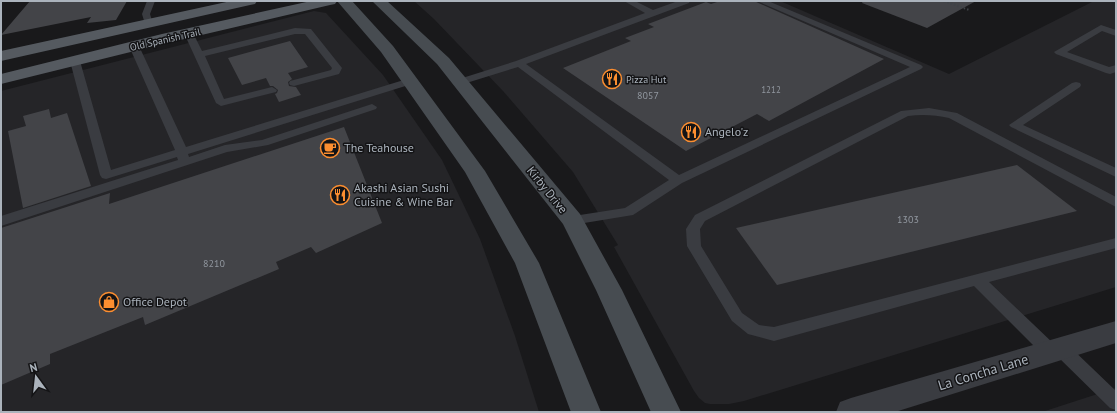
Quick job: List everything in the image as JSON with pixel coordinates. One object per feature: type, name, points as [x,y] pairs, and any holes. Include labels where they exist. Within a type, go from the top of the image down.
[{"type":"main road","name":"Old Spanish Trail","points":[[1,56],[250,1]]},
{"type":"main road","name":"Old Spanish Trail","points":[[1,79],[134,46],[330,1]]},
{"type":"main road","points":[[344,1],[387,49],[475,171],[527,262],[586,412]]},
{"type":"main road","name":"Kirby Drive","points":[[379,1],[443,61],[572,220],[609,290],[666,412]]},
{"type":"main road","points":[[1,53],[33,49]]},
{"type":"street","name":"La Concha Lane","points":[[851,412],[1116,332]]},
{"type":"lane","points":[[149,24],[146,14],[147,8],[151,1]]},
{"type":"lane","points":[[628,1],[652,13]]},
{"type":"lane","points":[[460,82],[519,64],[686,1]]},
{"type":"lane","points":[[572,220],[628,212],[678,180],[918,67],[761,1]]},
{"type":"lane","points":[[1114,71],[1059,52],[1101,28],[1116,33]]},
{"type":"lane","points":[[199,55],[295,31],[308,32],[337,68],[334,72],[294,83]]},
{"type":"lane","points":[[189,33],[221,103],[272,90]]},
{"type":"lane","points":[[134,46],[183,157]]},
{"type":"lane","points":[[75,61],[106,176],[183,157],[264,143],[372,107]]},
{"type":"lane","points":[[519,64],[678,180]]},
{"type":"lane","points":[[1,221],[183,157],[411,81]]},
{"type":"lane","points":[[1076,85],[1015,124],[1116,173]]},
{"type":"lane","points":[[1116,203],[953,115],[943,112],[917,111],[905,113],[700,218],[693,229],[694,246],[737,317],[746,326],[758,332],[774,334],[1116,243]]},
{"type":"lane","points":[[977,280],[1116,402]]},
{"type":"path","points":[[944,1],[969,10]]},
{"type":"shaded area","points":[[414,1],[780,1],[949,74],[1094,1],[1116,1],[1116,287],[744,401],[729,404],[705,403],[694,391],[614,247],[618,245],[573,172],[503,91],[434,19]]},
{"type":"shaded area","points":[[314,11],[326,13],[383,75],[442,160],[480,239],[515,336],[539,412],[1,412],[1,91]]},
{"type":"shaded area","points":[[1116,388],[1116,412],[1042,412]]},
{"type":"building","points":[[30,1],[127,1],[116,20],[87,23],[91,17],[1,35]]},
{"type":"building","points":[[720,1],[754,1],[884,59],[769,121],[757,114],[686,151],[563,68],[631,41],[625,38],[654,27],[648,24],[706,2],[711,4]]},
{"type":"building","points":[[863,1],[976,1],[927,28],[862,3]]},
{"type":"building","points":[[290,41],[308,67],[288,73],[292,79],[288,82],[289,86],[296,87],[301,95],[279,102],[275,94],[278,90],[273,86],[270,86],[266,78],[242,85],[228,58]]},
{"type":"building","points":[[49,109],[51,118],[67,113],[91,186],[23,208],[8,131],[26,126],[23,116]]},
{"type":"building","points":[[344,127],[382,223],[316,253],[311,247],[276,262],[279,269],[145,325],[143,317],[50,354],[50,364],[1,385],[1,228],[110,193],[109,204]]},
{"type":"building","points":[[1017,165],[1077,211],[777,285],[736,228]]},
{"type":"place","name":"Pizza Hut","points":[[612,79]]},
{"type":"place","name":"Angelo'z","points":[[691,132]]},
{"type":"place","name":"The Teahouse","points":[[330,148]]},
{"type":"place","name":"Akashi Asian Sushi Cuisine & Wine Bar","points":[[340,195]]},
{"type":"place","name":"Office Depot","points":[[109,302]]}]
